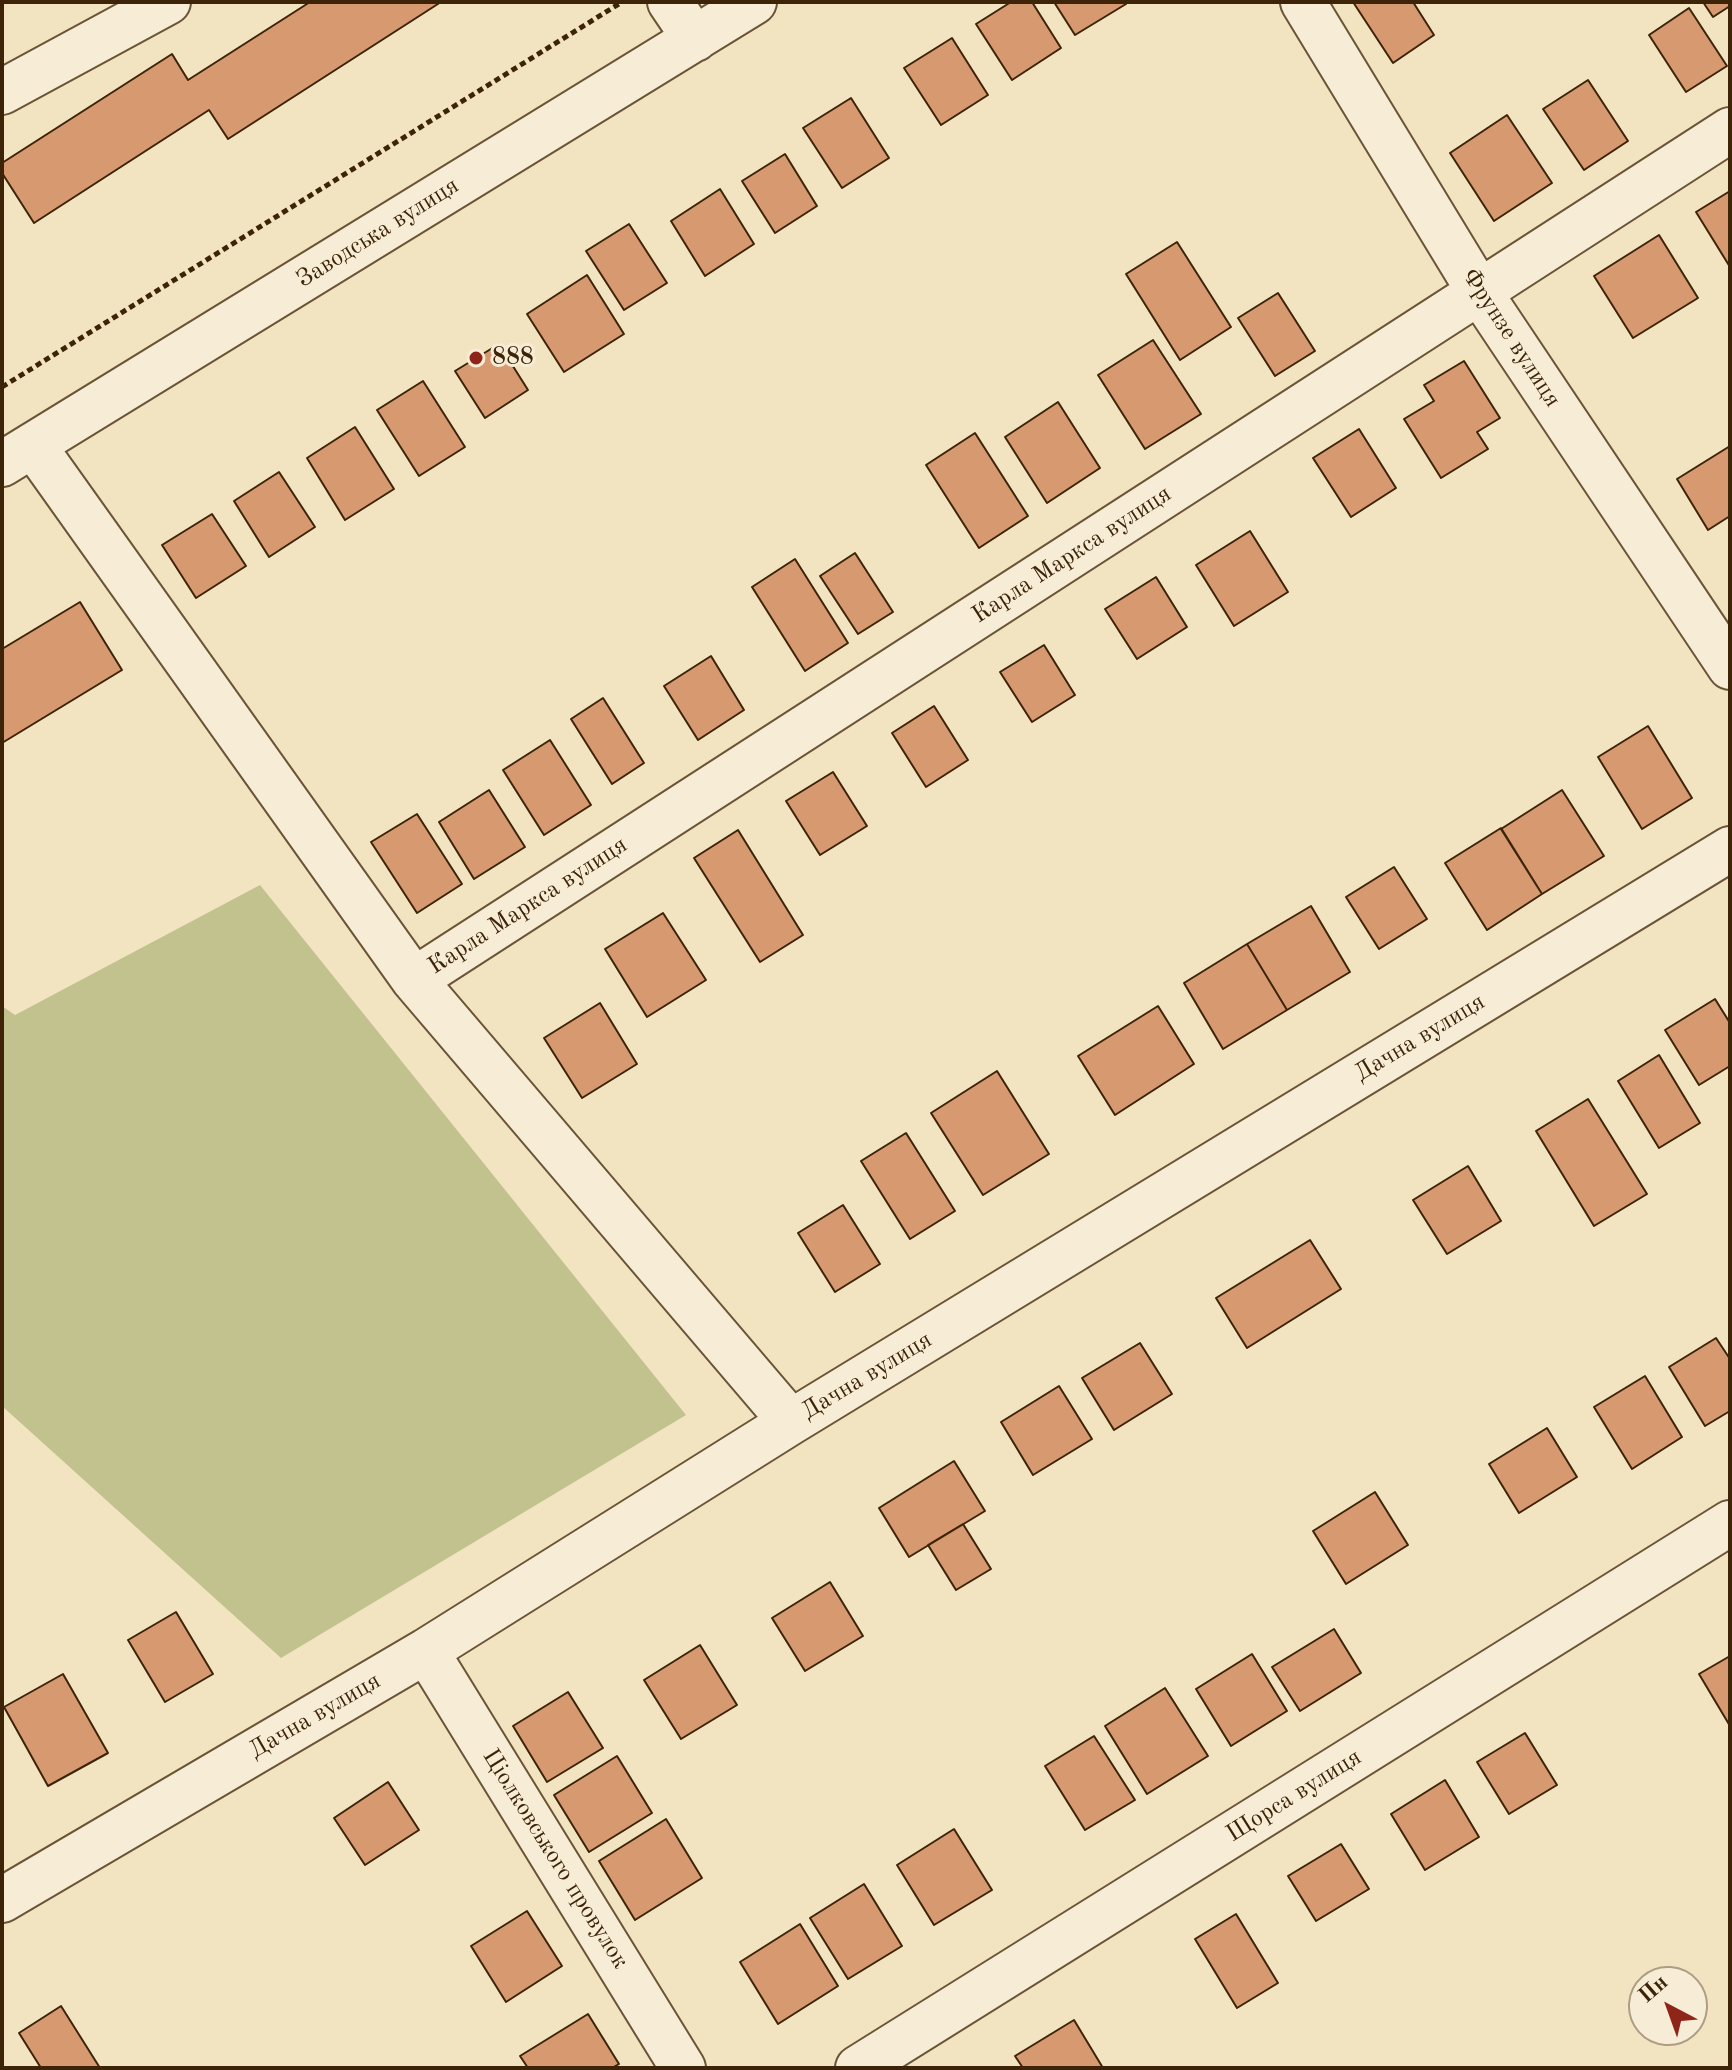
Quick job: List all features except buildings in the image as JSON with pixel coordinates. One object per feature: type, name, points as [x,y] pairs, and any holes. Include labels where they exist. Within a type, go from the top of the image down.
[{"type":"street","points":[[2,92],[168,2]]},
{"type":"street","points":[[670,2],[695,39]]},
{"type":"street","name":"Заводська вулиця","points":[[17,454],[754,2]]},
{"type":"street","name":"Фрунзе вулиця","points":[[1303,2],[1480,293],[1730,667]]},
{"type":"street","name":"Карла Маркса вулиця","points":[[414,980],[1730,130]]},
{"type":"street","points":[[17,454],[414,980],[791,1422]]},
{"type":"street","name":"Дачна вулиця","points":[[2,1900],[426,1651],[791,1422],[1730,849]]},
{"type":"street","name":"Щорса вулиця","points":[[858,2068],[1730,1523]]},
{"type":"street","name":"Ціолковського провулок","points":[[426,1651],[683,2068]]},
{"type":"path","points":[[2,387],[622,2]]},
{"type":"green space","points":[[260,885],[686,1415],[281,1658],[2,1406],[2,1006],[15,1015]]},
{"type":"place","name":"888","points":[[476,358]]}]
